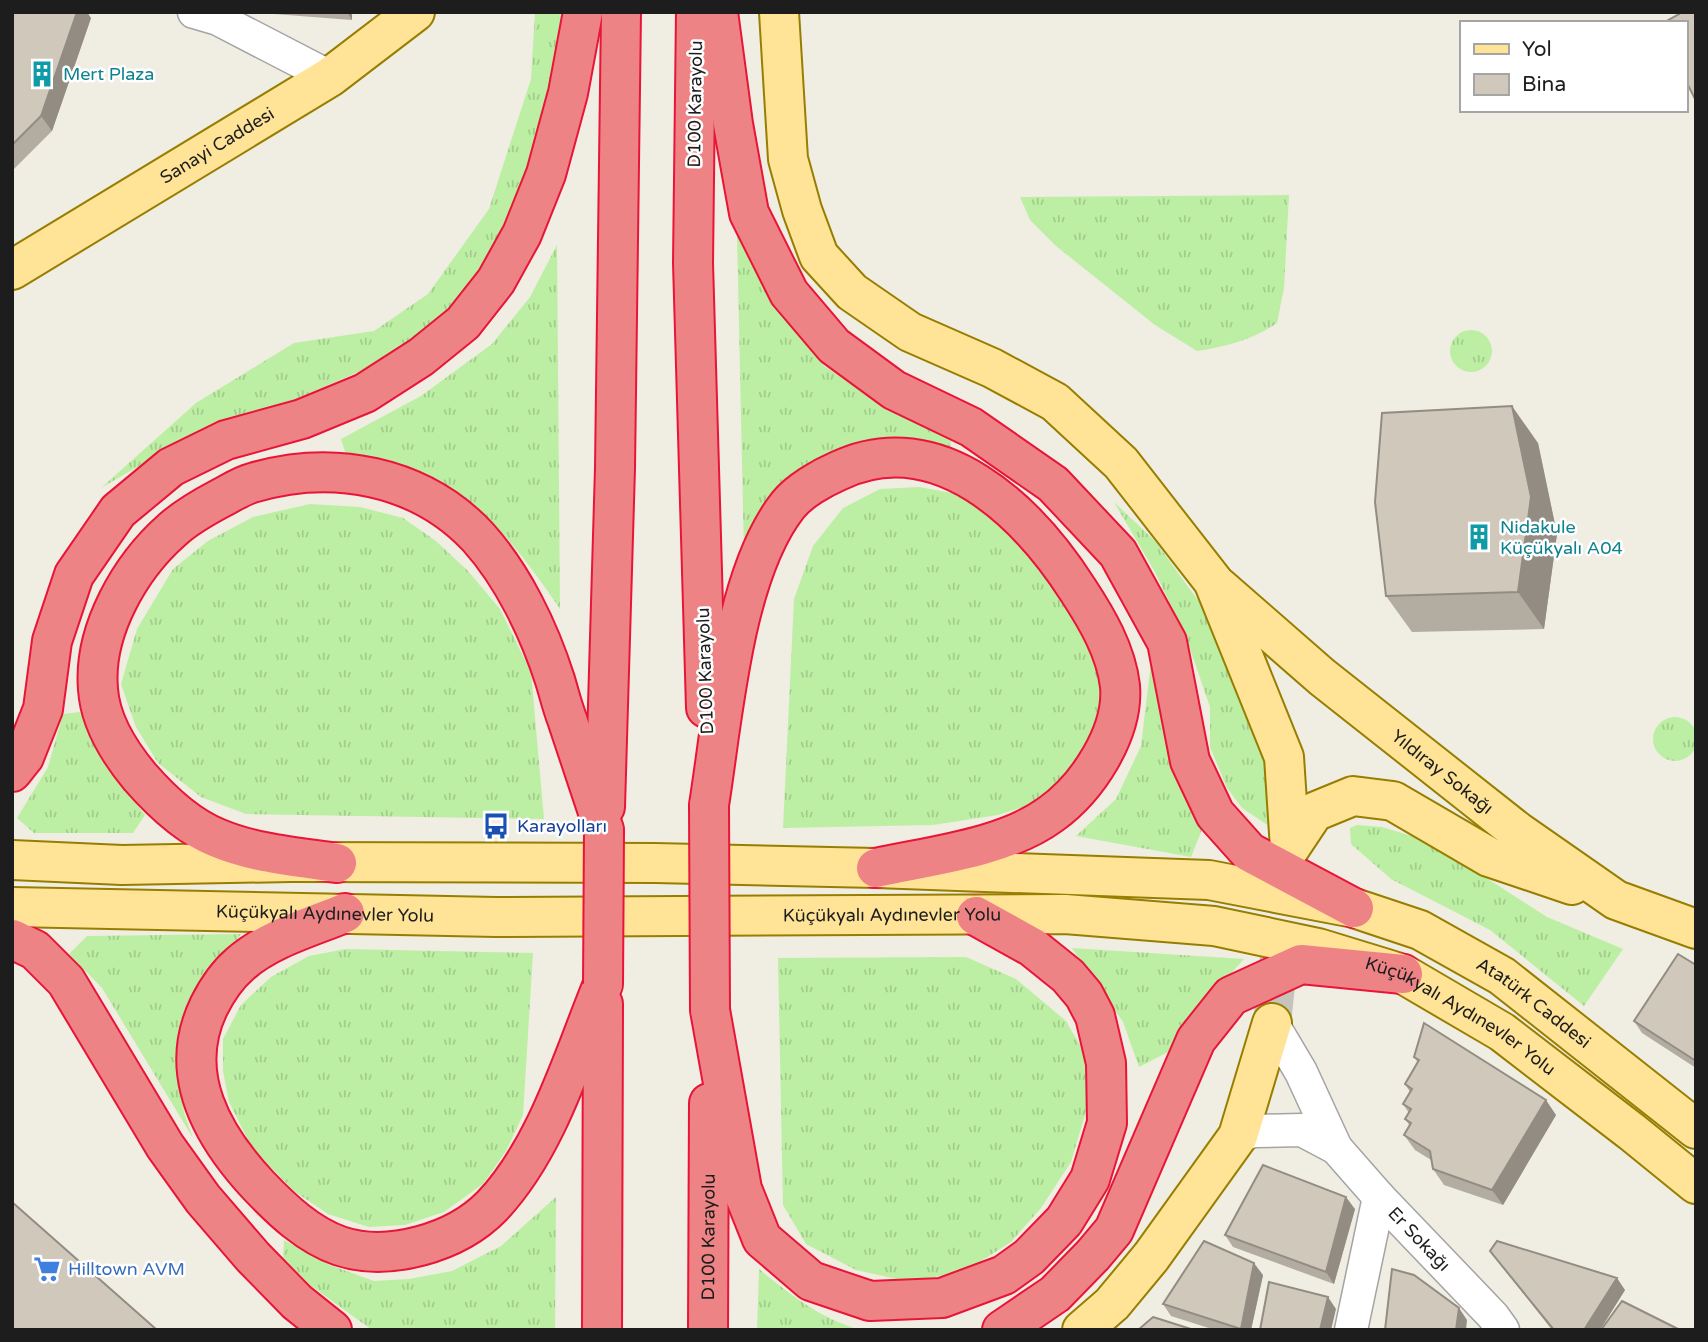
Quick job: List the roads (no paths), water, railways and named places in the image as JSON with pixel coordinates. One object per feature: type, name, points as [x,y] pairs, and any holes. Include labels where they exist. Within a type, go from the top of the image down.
[{"type":"highway","points":[[12,772],[24,757],[43,709],[52,641],[74,575],[118,511],[171,467],[226,440],[302,419],[365,393],[421,357],[463,323],[496,281],[523,234],[546,174],[568,93],[583,12]]},
{"type":"highway","points":[[602,1330],[604,830],[615,468],[621,12]]},
{"type":"highway","name":"D100 Karayolu","points":[[696,12],[693,263],[709,805],[708,1330]]},
{"type":"highway","points":[[719,12],[748,214],[789,293],[834,346],[894,390],[971,427],[1053,484],[1118,552],[1167,642],[1190,761],[1215,814],[1249,852],[1354,908]]},
{"type":"highway","points":[[709,805],[741,615],[766,543],[789,503],[827,476],[855,462],[886,456],[918,458],[959,472],[994,494],[1033,528],[1063,565],[1090,608],[1108,643],[1116,668],[1120,689],[1115,723],[1101,757],[1079,789],[1050,815],[1013,835],[876,868]]},
{"type":"highway","points":[[337,863],[266,853],[215,838],[182,818],[152,791],[126,760],[107,722],[98,691],[100,654],[109,622],[137,570],[155,547],[174,528],[250,483],[293,475],[346,471],[399,484],[446,509],[477,536],[506,576],[535,631],[555,679],[604,830]]},
{"type":"highway","points":[[345,913],[276,941],[241,962],[219,987],[201,1023],[195,1060],[201,1097],[229,1150],[279,1207],[314,1234],[340,1246],[374,1252],[422,1247],[454,1233],[491,1207],[521,1169],[553,1109],[603,984]]},
{"type":"highway","points":[[710,1010],[742,1189],[762,1239],[811,1281],[870,1301],[942,1297],[954,1293],[1004,1275],[1029,1257],[1064,1221],[1090,1179],[1107,1123],[1106,1063],[1095,1016],[1084,995],[1068,976],[1032,947],[976,916]]},
{"type":"highway","points":[[12,939],[35,950],[66,981],[165,1146],[203,1199],[298,1302],[332,1330]]},
{"type":"highway","points":[[1002,1330],[1055,1294],[1114,1230],[1196,1040],[1231,996],[1301,964],[1403,974]]},
{"type":"main road","points":[[779,12],[788,159],[802,210],[819,256],[852,292],[910,332],[992,368],[1055,402],[1121,463],[1213,581],[1284,757],[1290,848],[1314,812],[1353,796],[1394,801],[1489,857],[1616,900]]},
{"type":"main road","name":"Sanayi Caddesi","points":[[12,270],[331,77],[411,14]]},
{"type":"main road","name":"Yıldıray Sokağı","points":[[1213,581],[1322,677],[1517,831],[1616,900],[1696,929]]},
{"type":"main road","points":[[12,860],[122,865],[655,863],[876,868],[1209,880],[1354,908]]},
{"type":"main road","name":"Küçükyalı Aydınevler Yolu","points":[[12,907],[496,917],[1065,914],[1214,926],[1318,948],[1403,974],[1502,1032],[1696,1184]]},
{"type":"main road","name":"Atatürk Caddesi","points":[[1354,908],[1420,930],[1502,976],[1696,1129]]},
{"type":"main road","points":[[1082,1330],[1112,1304],[1151,1257],[1238,1136],[1272,1023]]},
{"type":"street","points":[[194,12],[218,19],[331,77]]},
{"type":"street","name":"Er Sokağı","points":[[1272,1023],[1301,1072],[1336,1148],[1503,1330]]},
{"type":"street","name":"Er Sokağı","points":[[1238,1136],[1254,1131],[1302,1130],[1336,1148]]},
{"type":"street","points":[[1350,1330],[1379,1197]]},
{"type":"tunnel","points":[[1272,1023],[1289,862]]},
{"type":"place","name":"Mert Plaza","points":[[42,74]]},
{"type":"place","name":"Nidakule Küçükyalı A04","points":[[1479,537]]},
{"type":"place","name":"Karayolları","points":[[496,826]]},
{"type":"place","name":"Hilltown AVM","points":[[47,1269]]}]
